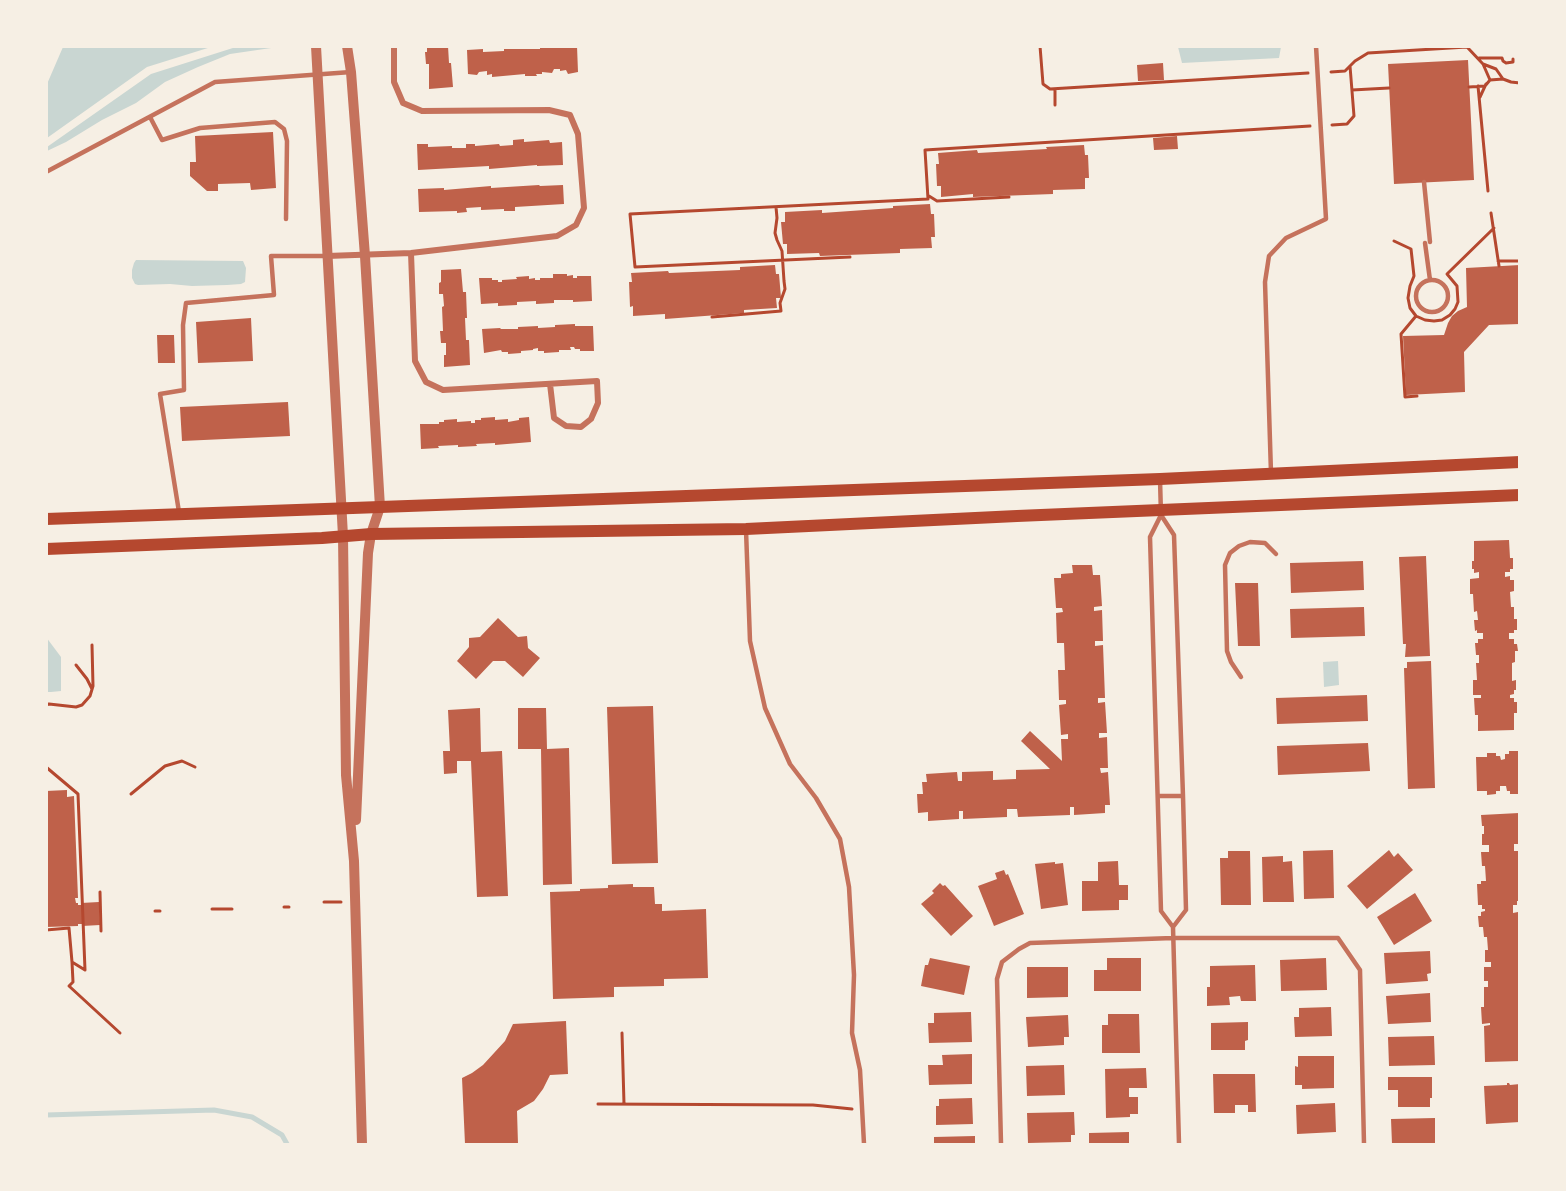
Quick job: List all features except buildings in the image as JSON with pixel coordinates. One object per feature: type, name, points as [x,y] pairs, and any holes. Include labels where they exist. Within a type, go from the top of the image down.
[{"type":"main road","points":[[46,519],[1271,474],[1520,462]]},
{"type":"main road","points":[[46,549],[371,534],[746,529],[1161,513],[1520,495]]},
{"type":"street","points":[[316,46],[343,536],[346,775],[354,861],[362,1144]]},
{"type":"street","points":[[347,46],[365,256],[380,507],[371,534],[368,553],[354,861]]},
{"type":"street","points":[[327,256],[411,253],[557,236],[576,225],[584,208],[578,134],[570,115],[549,110],[422,111],[403,103],[394,82],[394,46]]},
{"type":"street","points":[[411,253],[415,361],[426,382],[443,390],[597,381],[598,403],[591,419],[581,427],[566,426],[554,418],[550,384]]},
{"type":"lane","points":[[1271,474],[1264,282],[1269,256],[1286,238],[1326,219],[1316,46]]},
{"type":"lane","points":[[46,172],[216,82],[351,72]]},
{"type":"lane","points":[[150,117],[162,140],[200,128],[274,122],[284,129],[287,141],[286,219]]},
{"type":"lane","points":[[1424,182],[1430,280]]},
{"type":"lane","points":[[179,514],[160,394],[184,390],[183,325],[186,303],[274,295],[271,256],[327,256]]},
{"type":"lane","points":[[1430,280],[1440,282],[1448,295],[1441,309],[1431,312],[1418,304],[1416,293],[1421,284],[1430,280]]},
{"type":"lane","points":[[1160,478],[1161,513],[1150,537],[1161,911],[1173,927],[1179,1144]]},
{"type":"lane","points":[[1161,513],[1174,535],[1183,796],[1186,910],[1173,927]]},
{"type":"lane","points":[[746,529],[750,641],[765,708],[790,764],[816,798],[840,839],[849,887],[854,964],[852,1033],[860,1070],[864,1144]]},
{"type":"lane","points":[[1241,677],[1231,663],[1227,651],[1225,565],[1230,553],[1250,542],[1265,543],[1276,554]]},
{"type":"lane","points":[[1158,796],[1183,796]]},
{"type":"lane","points":[[1001,1144],[996,990],[1002,962],[1014,952],[1030,944],[1173,939],[1338,938],[1360,970],[1364,1144]]},
{"type":"path","points":[[1040,46],[1043,84],[1050,89],[1309,73]]},
{"type":"path","points":[[1331,72],[1345,71],[1368,53],[1467,47],[1483,64],[1489,81],[1479,99]]},
{"type":"path","points":[[1478,58],[1502,58],[1506,63],[1513,62],[1513,58]]},
{"type":"path","points":[[1483,64],[1496,69],[1503,79]]},
{"type":"path","points":[[1331,125],[1347,124],[1354,116],[1350,66]]},
{"type":"path","points":[[1469,87],[1485,86],[1489,81],[1503,79],[1520,83]]},
{"type":"path","points":[[1478,86],[1488,191]]},
{"type":"path","points":[[1352,90],[1389,88]]},
{"type":"path","points":[[1055,89],[1055,105]]},
{"type":"path","points":[[850,257],[635,267],[630,214],[928,199],[925,150],[1310,126]]},
{"type":"path","points":[[928,196],[937,201],[1009,197]]},
{"type":"path","points":[[712,317],[781,311],[780,303],[785,289],[782,251],[775,233],[776,207]]},
{"type":"path","points":[[1491,213],[1498,264],[1520,261]]},
{"type":"path","points":[[1416,316],[1401,334],[1405,397],[1417,396]]},
{"type":"path","points":[[46,705],[76,707],[82,705],[90,696],[94,669],[92,645]]},
{"type":"path","points":[[76,665],[92,690]]},
{"type":"path","points":[[131,794],[165,766],[182,761],[195,767]]},
{"type":"path","points":[[46,767],[78,794],[85,970],[72,962]]},
{"type":"path","points":[[100,892],[101,931]]},
{"type":"path","points":[[324,902],[341,902]]},
{"type":"path","points":[[284,907],[290,907]]},
{"type":"path","points":[[212,909],[232,909]]},
{"type":"path","points":[[46,930],[69,928],[72,962],[72,982],[69,986],[120,1033]]},
{"type":"path","points":[[622,1032],[624,1104]]},
{"type":"path","points":[[598,1104],[813,1105],[863,1110]]},
{"type":"shaded area","points":[[63,46],[211,47],[147,67],[47,138],[47,84]]},
{"type":"shaded area","points":[[1178,46],[1281,47],[1279,58],[1182,63]]},
{"type":"shaded area","points":[[236,47],[278,47],[230,54],[198,67],[165,82],[136,103],[47,151],[47,147],[151,74]]},
{"type":"shaded area","points":[[136,260],[243,261],[246,268],[245,282],[192,286],[138,285],[132,278]]},
{"type":"shaded area","points":[[46,637],[61,657],[61,691],[47,692]]},
{"type":"shaded area","points":[[1338,661],[1339,685],[1324,687],[1323,662]]},
{"type":"waterway","points":[[46,1115],[214,1110],[252,1117],[282,1135],[287,1144]]}]
